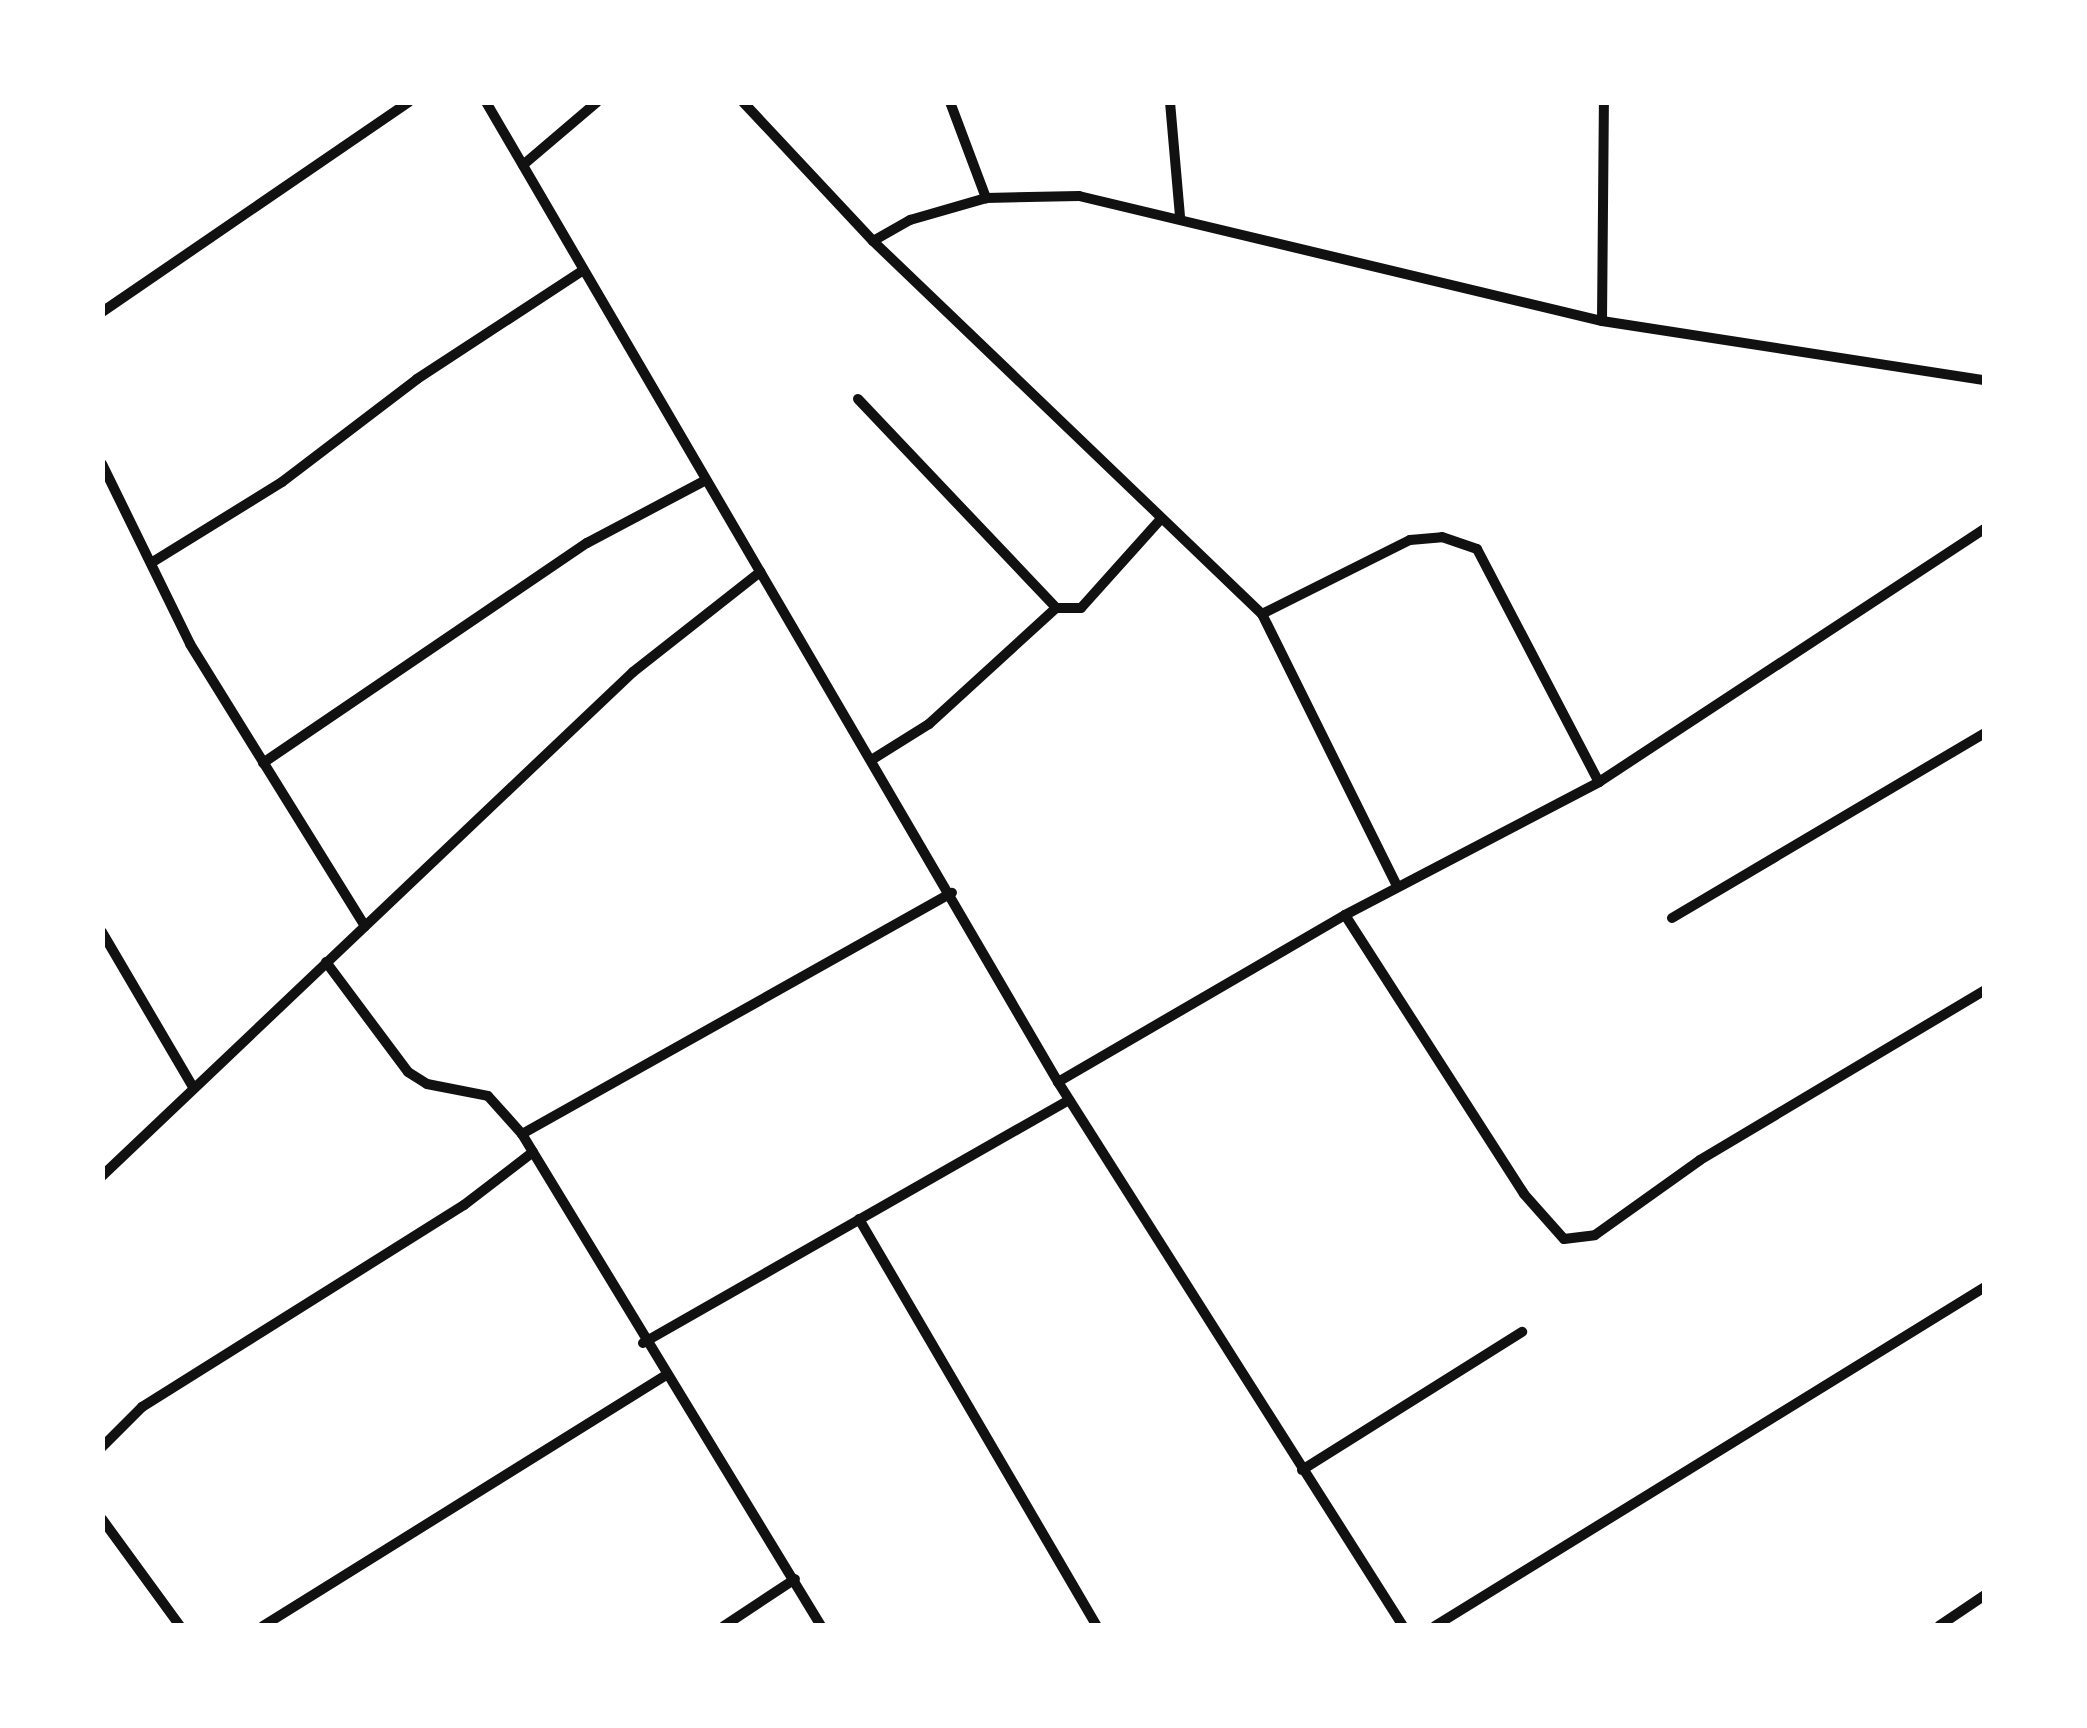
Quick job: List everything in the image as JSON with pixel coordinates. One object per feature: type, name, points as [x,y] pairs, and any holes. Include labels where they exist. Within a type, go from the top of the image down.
[{"type":"street","points":[[102,312],[409,102]]},
{"type":"street","points":[[486,102],[704,482],[952,893],[1058,1082],[1403,1626]]},
{"type":"street","points":[[523,165],[597,102]]},
{"type":"street","points":[[743,102],[873,241],[1262,614],[1397,886]]},
{"type":"street","points":[[950,102],[986,197]]},
{"type":"street","points":[[1170,102],[1180,217]]},
{"type":"street","points":[[1602,321],[1604,102]]},
{"type":"street","points":[[873,241],[910,220],[986,197],[1079,196],[1602,321],[1985,380]]},
{"type":"street","points":[[151,563],[282,482],[418,379],[582,271]]},
{"type":"street","points":[[858,399],[1056,608]]},
{"type":"street","points":[[102,464],[262,763],[365,926]]},
{"type":"street","points":[[262,763],[587,543],[704,482]]},
{"type":"street","points":[[873,759],[929,724],[1056,608],[1081,608],[1160,521]]},
{"type":"street","points":[[1058,1082],[1397,886],[1599,782],[1985,528]]},
{"type":"street","points":[[1262,614],[1411,540],[1460,541],[1477,549],[1522,627],[1599,782]]},
{"type":"street","points":[[102,1175],[633,672],[760,572]]},
{"type":"street","points":[[1672,918],[1985,733]]},
{"type":"street","points":[[522,1134],[952,893]]},
{"type":"street","points":[[1345,915],[1524,1194],[1564,1239],[1595,1235],[1700,1160],[1985,989]]},
{"type":"street","points":[[102,932],[193,1087]]},
{"type":"street","points":[[326,962],[408,1072],[428,1084],[488,1096],[522,1134],[664,1376],[821,1626]]},
{"type":"street","points":[[644,1343],[1070,1100]]},
{"type":"street","points":[[102,1447],[142,1407],[464,1205],[533,1152]]},
{"type":"street","points":[[860,1219],[1097,1626]]},
{"type":"street","points":[[1435,1626],[1985,1287]]},
{"type":"street","points":[[1302,1470],[1522,1332]]},
{"type":"street","points":[[262,1626],[664,1376]]},
{"type":"street","points":[[102,1519],[180,1626]]},
{"type":"street","points":[[724,1626],[795,1579]]},
{"type":"street","points":[[1939,1626],[1954,1622],[1985,1595]]}]
